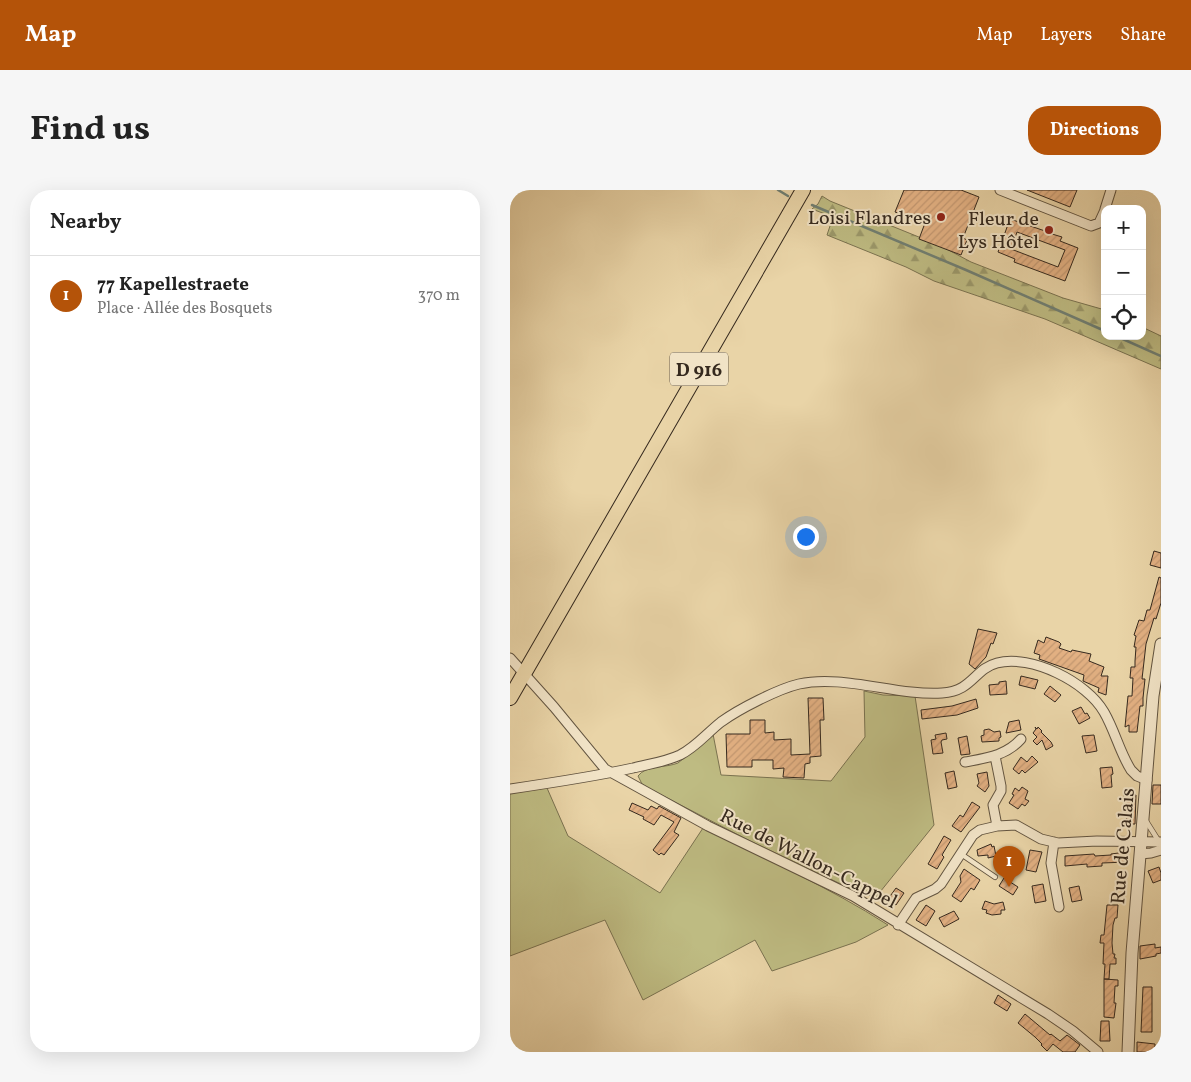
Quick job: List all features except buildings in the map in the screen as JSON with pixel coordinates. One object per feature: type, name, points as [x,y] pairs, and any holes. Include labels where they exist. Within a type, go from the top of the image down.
[{"type":"main road","name":"D 916","points":[[510,698],[803,190]]},
{"type":"street","points":[[1000,190],[1091,226],[1099,223],[1101,219]]},
{"type":"street","points":[[1106,205],[1111,190]]},
{"type":"street","name":"Rue de Calais","points":[[1128,1052],[1132,953],[1146,780],[1156,712],[1154,680],[1161,644]]},
{"type":"street","name":"Rue de Wallon-Cappel","points":[[510,658],[566,721],[599,764],[611,773],[708,826],[838,888],[1048,1014],[1073,1031],[1098,1052]]},
{"type":"street","points":[[510,789],[611,773],[659,762],[680,754],[695,745],[730,716],[796,685],[823,682],[942,693],[964,687],[992,665],[1012,662],[1031,664],[1049,669],[1067,678],[1090,696],[1104,712],[1131,770],[1137,776],[1146,780]]},
{"type":"street","points":[[965,762],[995,756],[1010,750],[1021,739]]},
{"type":"street","points":[[995,756],[1001,786],[1001,791],[993,805],[997,826]]},
{"type":"street","points":[[898,925],[916,898],[941,884],[976,833],[997,826],[1016,825],[1041,839],[1054,842],[1142,841],[1160,844]]},
{"type":"street","points":[[1054,842],[1051,864],[1059,907]]},
{"type":"street","points":[[1140,854],[1160,844]]},
{"type":"lane","points":[[1144,814],[1160,844]]},
{"type":"lane","points":[[961,854],[995,877]]},
{"type":"green space","points":[[822,196],[830,201],[941,246],[971,262],[1063,298],[1101,309],[1101,340],[1146,340],[1146,329],[1161,336],[1161,369],[1045,319],[934,281],[906,267],[827,235],[833,217],[812,209],[818,204]]},
{"type":"green space","points":[[864,691],[883,695],[915,696],[934,825],[876,897],[862,894],[746,839],[648,788],[642,784],[638,776],[651,768],[678,763],[713,734],[721,775],[831,781],[865,737]]},
{"type":"green space","points":[[547,788],[568,836],[660,893],[703,828],[820,886],[888,925],[856,942],[772,971],[755,940],[643,1000],[605,920],[510,956],[510,792]]},
{"type":"waterway","points":[[778,190],[788,196]]},
{"type":"waterway","points":[[812,205],[1101,329]]},
{"type":"waterway","points":[[1125,340],[1161,356]]},
{"type":"place","name":"Loisi Flandres","points":[[941,217]]},
{"type":"place","name":"Fleur de Lys Hôtel","points":[[1049,230]]},
{"type":"place","name":"77 Kapellestraete","points":[[1009,887]]}]
